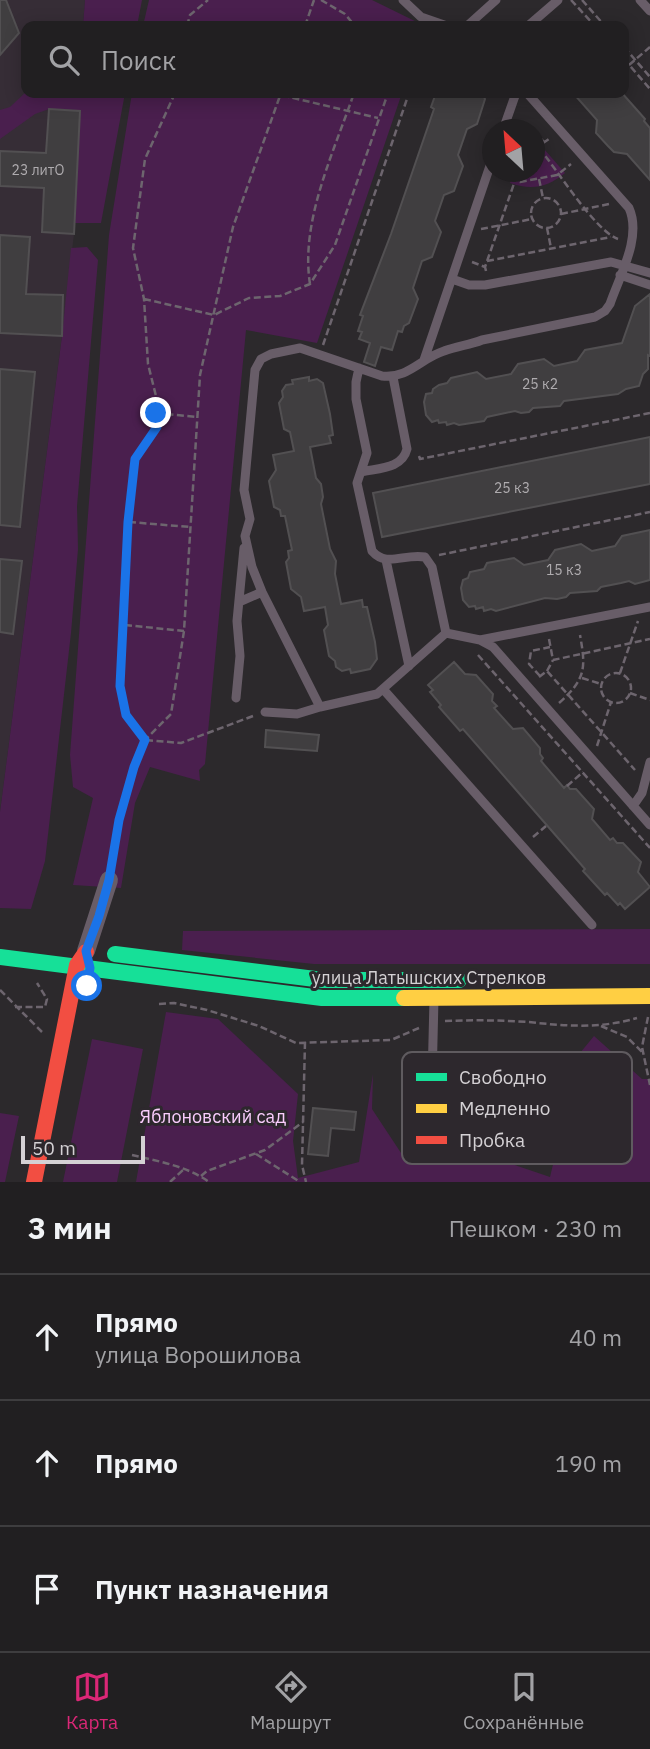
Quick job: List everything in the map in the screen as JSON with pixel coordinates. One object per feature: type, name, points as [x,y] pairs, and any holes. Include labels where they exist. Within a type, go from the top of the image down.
[{"type":"street","points":[[34,1182],[81,958],[109,880]]},
{"type":"street","name":"улица Латышских Стрелков","points":[[0,957],[81,958],[323,980],[473,980]]},
{"type":"street","points":[[48,1182],[81,958]]},
{"type":"street","name":"улица Латышских Стрелков","points":[[81,958],[322,998],[650,996]]},
{"type":"street","points":[[623,980],[650,980]]},
{"type":"lane","points":[[403,0],[421,18],[431,21]]},
{"type":"lane","points":[[473,21],[496,0]]},
{"type":"lane","points":[[534,21],[558,0]]},
{"type":"lane","points":[[640,0],[650,12]]},
{"type":"lane","points":[[507,119],[514,98]]},
{"type":"lane","points":[[236,698],[240,656],[237,621],[245,536],[250,519],[244,490],[255,370],[261,359],[300,348],[393,377],[405,374],[424,360],[444,351],[482,340],[595,317],[610,304],[635,233],[634,219],[623,201],[531,98]]},
{"type":"lane","points":[[424,360],[484,182]]},
{"type":"lane","points":[[452,279],[469,285],[489,285],[611,262],[650,273]]},
{"type":"lane","points":[[620,275],[650,285]]},
{"type":"lane","points":[[359,368],[356,399],[367,453],[357,483],[372,551],[378,558],[386,560],[414,555],[425,557],[432,567],[446,633]]},
{"type":"lane","points":[[361,472],[397,465],[405,459],[406,444],[393,377]]},
{"type":"lane","points":[[245,536],[251,567],[320,707]]},
{"type":"lane","points":[[386,560],[409,666]]},
{"type":"lane","points":[[239,602],[262,592]]},
{"type":"lane","points":[[480,640],[646,608]]},
{"type":"lane","points":[[446,633],[480,640],[493,646],[650,825]]},
{"type":"lane","points":[[265,712],[297,714],[368,697],[383,689],[446,633]]},
{"type":"lane","points":[[383,689],[592,925]]},
{"type":"lane","points":[[633,806],[646,783],[650,762]]},
{"type":"lane","points":[[432,1052],[434,997]]},
{"type":"path","points":[[188,21],[190,15],[208,0]]},
{"type":"path","points":[[307,21],[314,0]]},
{"type":"path","points":[[321,0],[345,13],[351,21]]},
{"type":"path","points":[[572,0],[591,21]]},
{"type":"path","points":[[582,0],[601,21]]},
{"type":"path","points":[[650,47],[629,65],[650,89]]},
{"type":"path","points":[[629,53],[650,77]]},
{"type":"path","points":[[173,98],[145,159],[133,248],[144,299],[148,364],[156,396],[157,427],[135,459],[128,522],[120,686],[126,715],[145,740],[181,743],[265,712]]},
{"type":"path","points":[[109,880],[119,820],[134,767],[145,740],[171,714],[184,631],[200,375],[233,227],[280,98]]},
{"type":"path","points":[[297,98],[379,118]]},
{"type":"path","points":[[310,284],[306,260],[313,213],[352,98]]},
{"type":"path","points":[[144,299],[214,315],[249,298],[280,296],[310,284],[335,245],[386,98]]},
{"type":"path","points":[[320,354],[408,98]]},
{"type":"path","points":[[545,143],[559,130]]},
{"type":"path","points":[[545,177],[558,175],[581,154]]},
{"type":"path","points":[[545,157],[611,237],[631,244]]},
{"type":"path","points":[[489,285],[485,267],[514,182]]},
{"type":"path","points":[[540,182],[543,198]]},
{"type":"path","points":[[543,198],[556,202],[561,214],[554,226],[547,228],[541,227],[533,219],[533,206],[543,198]]},
{"type":"path","points":[[561,214],[623,201]]},
{"type":"path","points":[[468,232],[533,219]]},
{"type":"path","points":[[547,228],[551,248]]},
{"type":"path","points":[[487,261],[611,237]]},
{"type":"path","points":[[156,413],[197,417]]},
{"type":"path","points":[[406,444],[416,442],[420,459],[650,413]]},
{"type":"path","points":[[425,557],[650,512]]},
{"type":"path","points":[[128,522],[190,527]]},
{"type":"path","points":[[620,673],[646,608]]},
{"type":"path","points":[[550,711],[582,678],[583,653],[577,621]]},
{"type":"path","points":[[125,625],[184,631]]},
{"type":"path","points":[[528,687],[547,671],[553,660],[547,627]]},
{"type":"path","points":[[553,660],[650,639]]},
{"type":"path","points":[[540,677],[529,664],[531,651],[551,647]]},
{"type":"path","points":[[472,649],[650,848]]},
{"type":"path","points":[[547,671],[646,783]]},
{"type":"path","points":[[620,673],[631,685],[630,693],[619,703],[611,702],[604,698],[601,684],[605,677],[620,673]]},
{"type":"path","points":[[582,678],[601,684]]},
{"type":"path","points":[[630,693],[650,700]]},
{"type":"path","points":[[592,759],[611,702]]},
{"type":"path","points":[[567,786],[583,772]]},
{"type":"path","points":[[541,831],[546,826]]},
{"type":"path","points":[[15,1007],[45,1007],[47,999],[36,980]]},
{"type":"path","points":[[0,990],[42,1032]]},
{"type":"path","points":[[159,1004],[174,1003],[207,1010],[259,1026],[296,1043],[391,1040],[433,1021],[484,1020],[555,1026],[601,1026],[650,1013],[642,1047],[650,1085]]},
{"type":"path","points":[[601,1026],[627,1037],[642,1052]]},
{"type":"path","points":[[305,1042],[302,1165],[306,1182]]},
{"type":"path","points":[[201,1176],[207,1171],[265,1150],[303,1122]]},
{"type":"path","points":[[132,1154],[201,1176],[209,1182]]},
{"type":"path","points":[[256,1154],[300,1182]]},
{"type":"path","points":[[170,1182],[183,1170]]},
{"type":"shaded area","points":[[0,0],[85,0],[83,21],[21,21],[21,98],[81,98],[74,234],[0,812]]},
{"type":"green space","points":[[85,0],[142,0],[138,21],[83,21]]},
{"type":"green space","points":[[149,0],[372,0],[415,21],[144,21]]},
{"type":"green space","points":[[21,97],[124,98],[101,223],[74,223],[80,111],[49,109],[35,114],[0,139],[0,110],[10,107]]},
{"type":"green space","points":[[131,98],[400,98],[317,343],[246,330],[205,764],[199,770],[200,781],[150,767],[135,803],[121,888],[73,885],[93,798],[73,787],[70,755],[109,235]]},
{"type":"green space","points":[[545,150],[565,173],[552,182],[539,186],[525,187],[510,183],[545,182]]},
{"type":"green space","points":[[87,247],[98,260],[77,506],[78,549],[71,633],[45,861],[31,909],[0,908],[0,812],[71,248]]},
{"type":"green space","points":[[650,929],[650,964],[314,964],[182,950],[183,931]]},
{"type":"green space","name":"Яблоновский сад","points":[[166,1012],[218,1019],[298,1094],[293,1141],[298,1178],[359,1162],[373,1074],[372,1109],[402,1154],[402,1164],[512,1164],[550,1177],[553,1164],[632,1164],[632,1070],[642,1079],[650,1079],[650,1182],[136,1182]]},
{"type":"green space","name":"Яблоновский сад","points":[[594,1036],[612,1052],[581,1052]]},
{"type":"green space","points":[[92,1039],[143,1049],[117,1182],[63,1182]]},
{"type":"green space","points":[[0,1113],[19,1116],[5,1182],[0,1182]]},
{"type":"building","points":[[0,0],[6,0],[19,33],[0,55]]},
{"type":"building","points":[[434,98],[485,99],[477,124],[467,129],[458,155],[463,166],[454,191],[444,195],[435,221],[441,232],[432,257],[422,261],[413,288],[418,299],[409,323],[404,326],[402,332],[398,331],[392,350],[381,347],[375,366],[364,362],[370,343],[359,339],[362,332],[358,331],[363,316],[360,315],[434,109],[431,107]]},
{"type":"building","points":[[577,98],[626,98],[645,119],[650,128],[650,180],[627,154],[614,152],[596,133],[597,120]]},
{"type":"building","points":[[49,109],[80,111],[74,234],[42,232],[44,188],[0,186],[0,151],[46,153]]},
{"type":"building","points":[[0,235],[30,237],[26,294],[63,295],[62,336],[0,333]]},
{"type":"building","points":[[650,294],[650,356],[648,355],[648,369],[639,386],[618,394],[564,401],[560,406],[533,408],[529,412],[521,413],[515,411],[487,417],[484,421],[459,425],[447,425],[446,422],[439,423],[438,420],[432,422],[426,415],[426,394],[432,393],[433,389],[447,383],[451,378],[477,372],[486,379],[511,374],[518,364],[544,359],[554,366],[577,361],[585,350],[622,343],[635,306]]},
{"type":"building","points":[[0,369],[35,372],[20,527],[0,525]]},
{"type":"building","points":[[309,377],[309,381],[317,379],[323,383],[333,435],[329,436],[331,443],[310,447],[316,478],[321,484],[321,504],[330,549],[336,561],[335,574],[341,604],[362,600],[363,607],[367,607],[375,642],[377,659],[370,669],[351,673],[350,669],[342,671],[336,667],[335,661],[329,656],[324,630],[328,625],[325,607],[304,611],[301,597],[291,589],[286,562],[289,558],[288,551],[292,550],[285,516],[281,516],[280,510],[274,507],[269,481],[276,470],[273,455],[294,451],[290,432],[284,429],[279,403],[283,397],[282,391],[286,385],[293,384],[292,380]]},
{"type":"building","points":[[650,437],[650,484],[382,537],[373,493]]},
{"type":"building","points":[[650,530],[650,580],[635,584],[629,581],[601,587],[597,591],[570,593],[566,597],[545,598],[496,611],[469,607],[463,600],[463,580],[468,578],[470,572],[484,569],[487,563],[514,558],[524,565],[548,560],[555,550],[581,544],[592,551],[615,546],[622,536]]},
{"type":"building","points":[[0,559],[22,561],[13,634],[0,632]]},
{"type":"building","points":[[454,662],[465,674],[476,675],[493,694],[492,701],[497,706],[494,708],[513,729],[523,728],[540,748],[543,758],[541,761],[564,788],[567,785],[570,789],[576,789],[594,809],[592,819],[610,840],[613,838],[617,843],[623,843],[641,862],[638,872],[650,887],[625,909],[607,893],[605,895],[463,729],[460,731],[439,707],[441,705],[430,692],[433,690],[428,685]]},
{"type":"building","points":[[266,730],[319,735],[317,751],[265,747]]},
{"type":"building","points":[[313,1108],[356,1112],[354,1130],[331,1128],[328,1156],[308,1154]]},
{"type":"traffic: fast","points":[[115,954],[323,980],[459,980]]},
{"type":"traffic: fast","points":[[0,957],[322,998],[404,998]]},
{"type":"traffic: slow","points":[[404,998],[650,996]]},
{"type":"traffic: jam","points":[[34,1182],[77,965],[86,952]]},
{"type":"route","points":[[87,986],[90,968],[86,951],[109,880],[119,820],[134,767],[145,740],[126,715],[120,686],[128,522],[135,459],[157,427],[156,413]]}]
